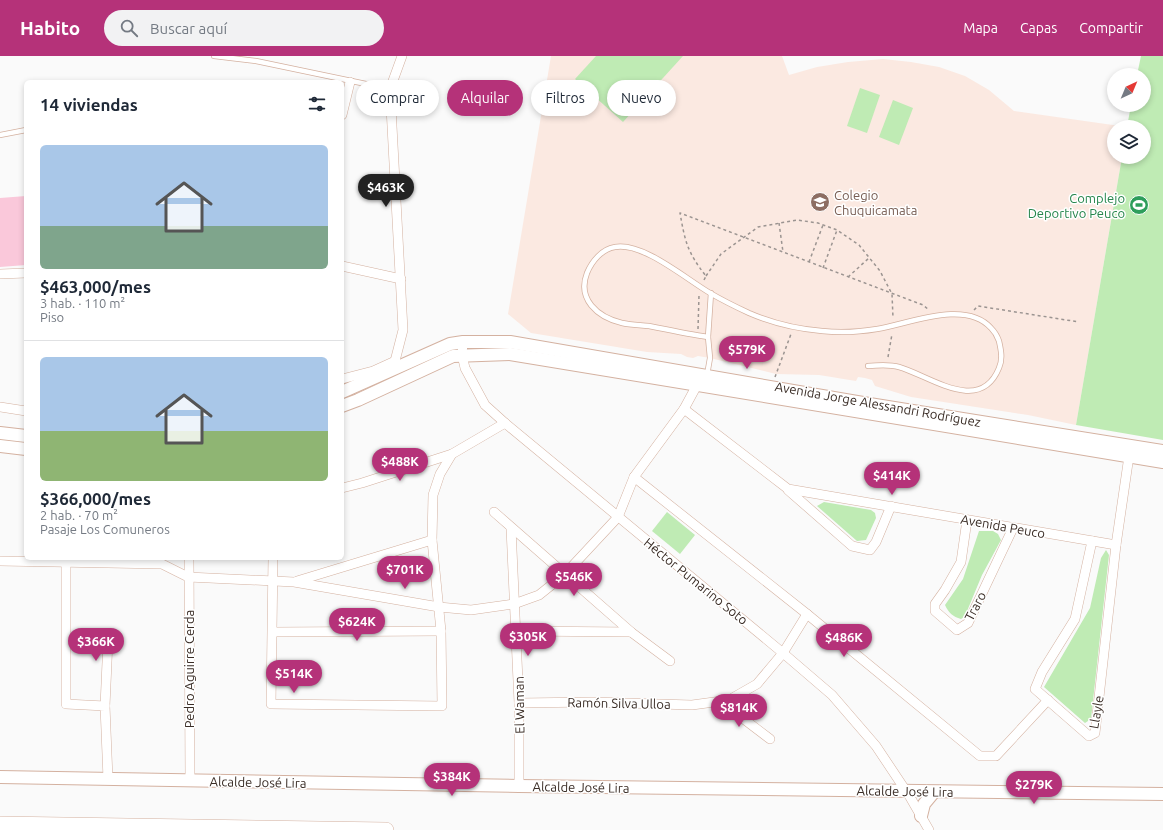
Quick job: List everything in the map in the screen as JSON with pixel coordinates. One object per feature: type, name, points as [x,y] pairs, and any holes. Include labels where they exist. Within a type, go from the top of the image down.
[{"type":"highway","points":[[0,824],[386,830]]},
{"type":"street","points":[[393,80],[402,56]]},
{"type":"street","points":[[344,107],[350,82]]},
{"type":"street","points":[[344,379],[392,365],[403,330],[392,116]]},
{"type":"street","points":[[344,266],[401,279]]},
{"type":"street","points":[[0,274],[24,273]]},
{"type":"street","name":"Avenida Jorge Alessandri Rodríguez","points":[[344,391],[392,365],[450,344],[463,342],[510,342],[773,387],[863,408]]},
{"type":"street","name":"Héctor Pumarino Soto","points":[[463,342],[462,355],[465,368],[486,405],[505,424],[783,652],[832,695],[876,746],[929,830]]},
{"type":"street","name":"Avenida Jorge Alessandri Rodríguez","points":[[344,405],[453,356],[510,354],[697,385],[863,408],[1024,434],[1163,451]]},
{"type":"street","points":[[0,561],[66,560],[162,564],[188,577],[294,582],[439,607],[471,610],[514,604],[539,595],[564,575],[618,517],[634,477],[684,409],[697,385],[707,375]]},
{"type":"street","points":[[0,407],[24,410]]},
{"type":"street","name":"Avenida Peuco","points":[[684,409],[788,489],[852,546],[870,550],[876,542],[891,506]]},
{"type":"street","points":[[344,488],[452,454],[505,424]]},
{"type":"street","points":[[0,433],[24,436]]},
{"type":"street","name":"Avenida Jorge Alessandri Rodríguez","points":[[1052,438],[1129,456],[1163,462]]},
{"type":"street","points":[[0,446],[24,449]]},
{"type":"street","points":[[272,560],[273,632],[271,704],[442,706],[441,631],[432,540],[433,495],[440,474],[452,454]]},
{"type":"street","name":"Llayle","points":[[1092,541],[1075,619],[1042,672],[1035,689],[1089,736],[1095,733],[1116,545],[1129,456]]},
{"type":"street","points":[[634,477],[807,614],[980,756],[996,756],[1048,700]]},
{"type":"street","name":"Avenida Peuco","points":[[788,489],[1116,545]]},
{"type":"street","points":[[494,512],[564,575],[631,632],[670,661]]},
{"type":"street","name":"Traro","points":[[967,520],[961,562],[945,590],[934,604],[935,611],[957,630],[968,623],[1013,528]]},
{"type":"street","name":"El Waman","points":[[511,528],[514,604],[517,631],[519,786]]},
{"type":"street","points":[[294,582],[432,540]]},
{"type":"street","points":[[66,560],[66,704],[105,706]]},
{"type":"street","name":"Pedro Aguirre Cerda","points":[[189,560],[190,781]]},
{"type":"street","name":"Ramón Silva Ulloa","points":[[519,703],[593,702],[692,705],[729,700],[757,684],[783,652],[807,614]]},
{"type":"street","points":[[273,632],[441,631]]},
{"type":"street","points":[[517,631],[631,632]]},
{"type":"street","points":[[67,638],[108,640],[105,706],[108,779]]},
{"type":"street","points":[[720,701],[770,739]]},
{"type":"street","name":"Alcalde José Lira","points":[[0,777],[519,786],[1163,794]]},
{"type":"street","points":[[921,816],[924,804],[934,792]]},
{"type":"lane","points":[[214,56],[256,61],[341,80]]},
{"type":"lane","points":[[344,81],[356,83]]},
{"type":"lane","points":[[0,135],[24,130]]},
{"type":"lane","points":[[708,337],[622,323],[601,315],[589,305],[585,294],[585,279],[591,263],[603,251],[616,247],[633,248],[652,256],[711,293],[749,313],[780,324],[823,332],[879,329],[937,316],[955,314],[968,316],[986,322],[997,335],[1002,362],[996,376],[983,387],[967,392],[944,386],[899,367],[886,365],[868,366]]},
{"type":"lane","points":[[707,375],[710,358],[708,337],[711,293]]},
{"type":"path","points":[[706,276],[695,262],[686,243],[680,213],[923,305],[937,316]]},
{"type":"path","points":[[698,335],[698,295],[706,276],[721,254],[742,237],[758,227],[797,220],[823,225],[837,230],[859,244],[880,271],[892,294],[894,325],[886,365]]},
{"type":"path","points":[[779,223],[783,252]]},
{"type":"path","points":[[809,262],[823,225]]},
{"type":"path","points":[[823,268],[837,230]]},
{"type":"path","points":[[848,277],[870,258]]},
{"type":"path","points":[[968,316],[978,306],[1079,322]]},
{"type":"path","points":[[773,387],[782,355],[794,327]]},
{"type":"shaded area","name":"Colegio Chuquicamata","points":[[551,56],[782,56],[789,75],[817,67],[848,62],[883,59],[939,67],[965,76],[989,90],[1014,111],[1107,124],[1107,164],[1121,164],[1076,425],[1028,415],[911,397],[875,386],[872,380],[865,378],[858,377],[856,381],[819,375],[776,374],[710,358],[698,356],[693,358],[681,354],[647,352],[531,333],[508,314],[541,116],[599,116],[599,80],[547,80]]},
{"type":"green space","points":[[596,56],[683,56],[661,80],[607,80],[607,108],[599,100],[599,80],[575,79]]},
{"type":"green space","name":"Complejo Deportivo Peuco","points":[[1141,56],[1163,56],[1163,440],[1076,425],[1121,164],[1151,164],[1151,120],[1128,120],[1130,112],[1151,112],[1151,68],[1138,68]]},
{"type":"green space","points":[[860,88],[880,95],[867,133],[847,126]]},
{"type":"green space","points":[[893,100],[913,108],[899,145],[879,137]]},
{"type":"green space","points":[[616,116],[628,116],[623,122]]},
{"type":"green space","points":[[824,502],[871,510],[875,513],[876,518],[866,540],[857,541],[817,506]]},
{"type":"green space","points":[[667,512],[695,535],[680,554],[652,531]]},
{"type":"green space","points":[[979,531],[993,531],[998,534],[1001,540],[982,575],[965,616],[961,619],[951,614],[945,605],[963,579]]},
{"type":"green space","points":[[1106,550],[1109,555],[1091,719],[1085,723],[1044,687],[1090,608],[1101,558]]},
{"type":"building","points":[[24,196],[24,265],[0,267],[0,198]]},
{"type":"place","name":"Colegio Chuquicamata","points":[[820,202]]},
{"type":"place","name":"Complejo Deportivo Peuco","points":[[1139,205]]}]
